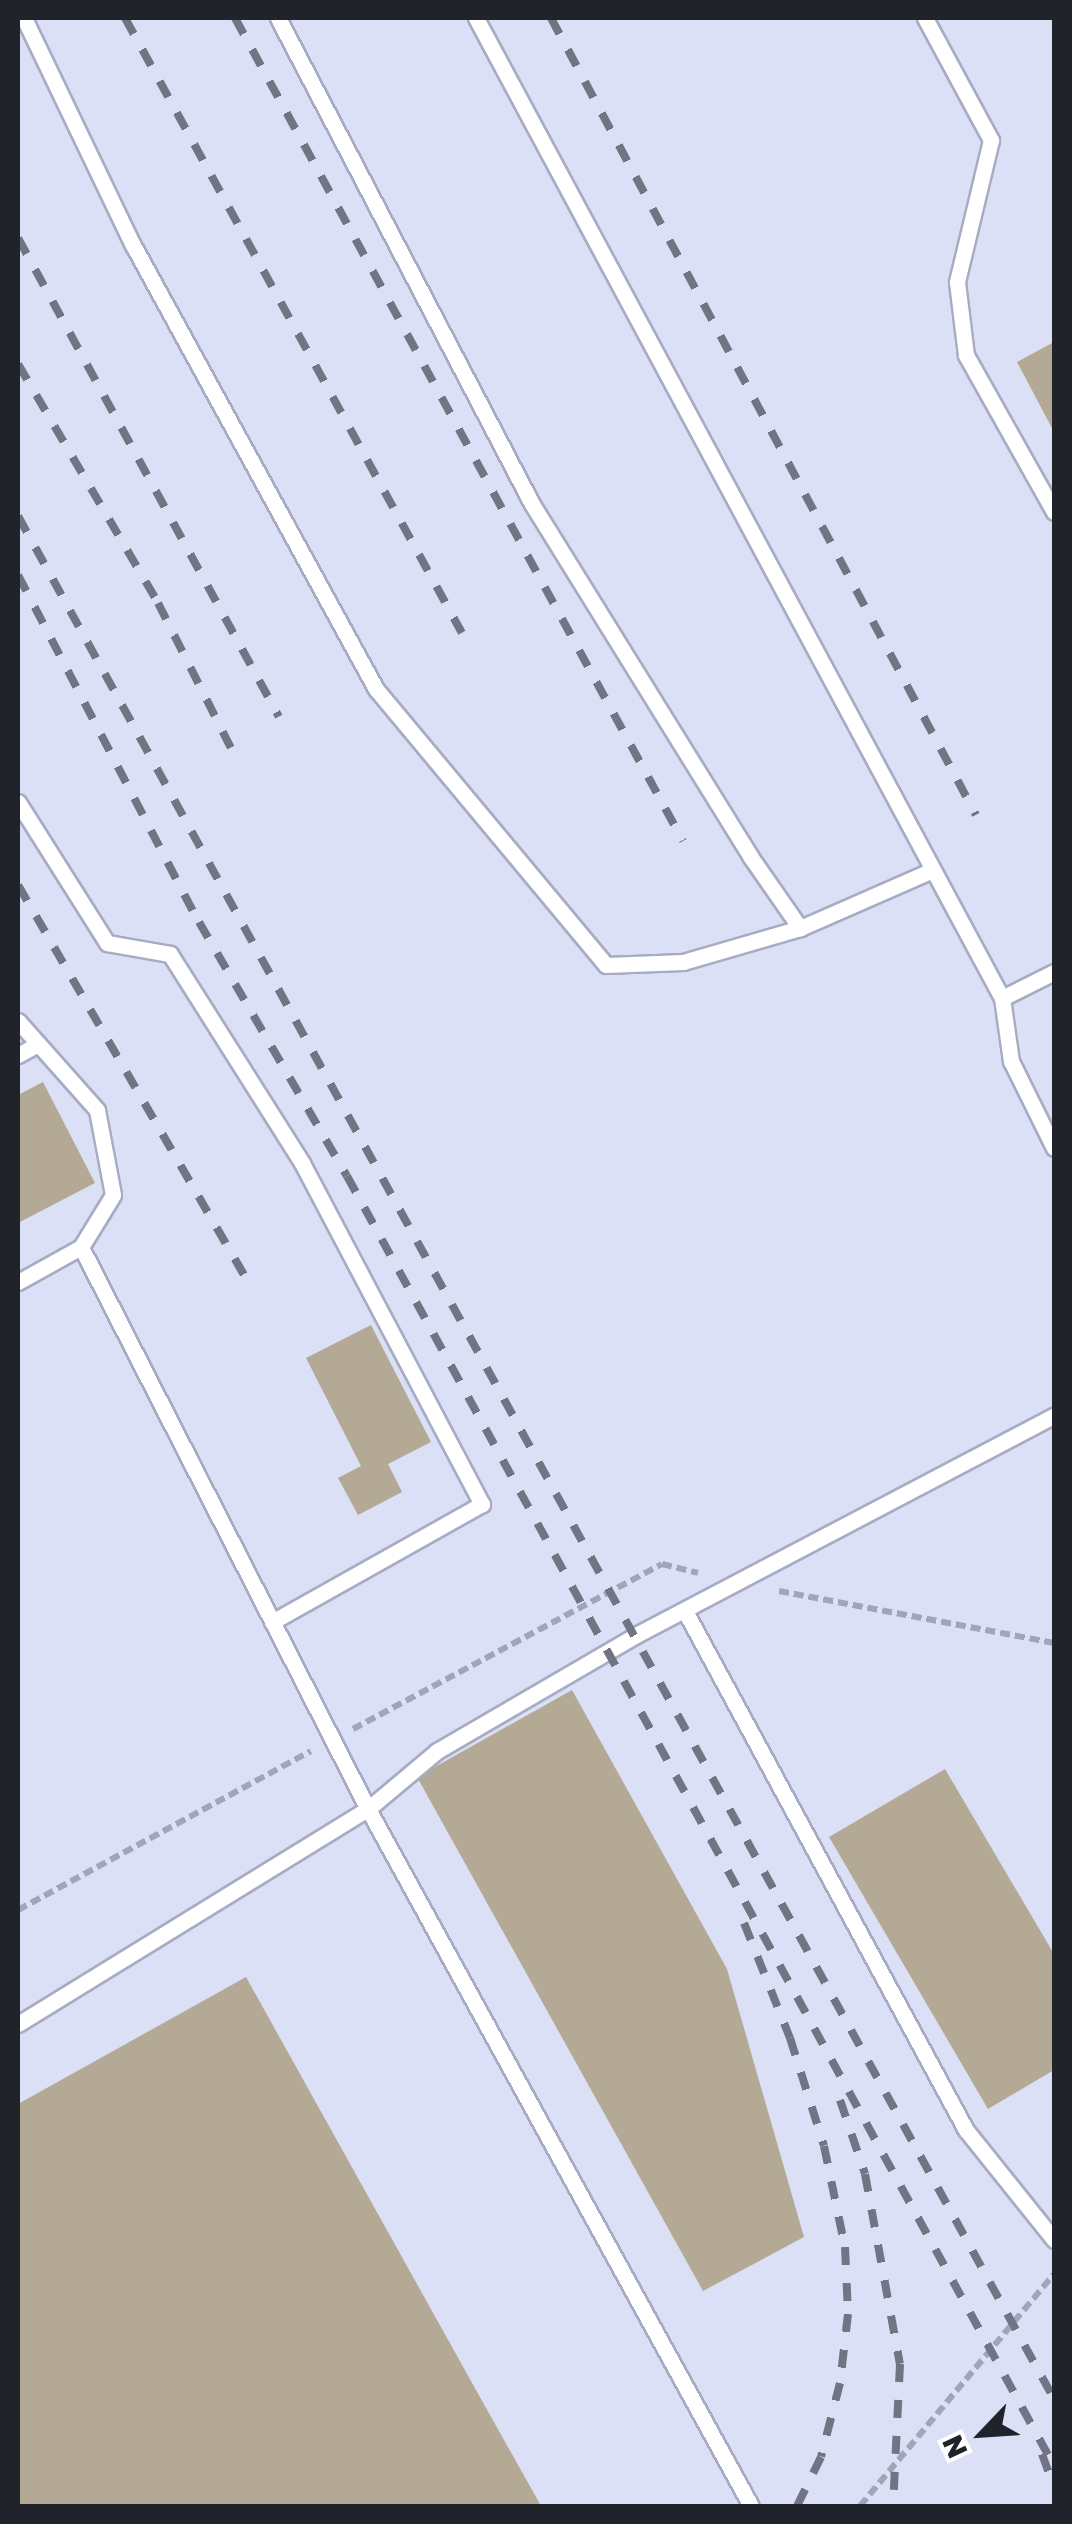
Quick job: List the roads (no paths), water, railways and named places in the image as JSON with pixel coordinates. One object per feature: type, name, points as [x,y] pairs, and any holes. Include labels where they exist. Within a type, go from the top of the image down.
[{"type":"lane","points":[[24,18],[133,245],[376,689],[606,966],[682,962],[800,928],[933,870]]},
{"type":"lane","points":[[278,18],[532,504],[750,856],[800,928]]},
{"type":"lane","points":[[476,18],[1002,998],[1012,1061],[1054,1148]]},
{"type":"lane","points":[[925,18],[992,140],[957,282],[966,355],[1054,512]]},
{"type":"lane","points":[[18,802],[107,942],[170,954],[302,1163],[482,1504],[272,1622]]},
{"type":"lane","points":[[1002,998],[1054,972]]},
{"type":"lane","points":[[18,1020],[98,1110],[113,1195],[81,1247],[18,1282]]},
{"type":"lane","points":[[18,1055],[38,1044]]},
{"type":"lane","points":[[81,1247],[368,1809],[751,2506]]},
{"type":"lane","points":[[18,2024],[368,1809],[436,1751],[684,1611],[1054,1416]]},
{"type":"lane","points":[[684,1611],[966,2130],[1054,2240]]},
{"type":"railway","points":[[125,18],[462,633]]},
{"type":"railway","points":[[235,18],[683,841]]},
{"type":"railway","points":[[551,18],[976,815]]},
{"type":"railway","points":[[18,238],[279,717]]},
{"type":"railway","points":[[18,364],[158,603],[235,756]]},
{"type":"railway","points":[[18,516],[1054,2399]]},
{"type":"railway","points":[[18,575],[199,922],[347,1176],[1054,2466]]},
{"type":"railway","points":[[18,885],[247,1280]]},
{"type":"railway","points":[[744,1923],[790,2038],[824,2146],[845,2247],[848,2314],[840,2383],[821,2457],[797,2506]]},
{"type":"railway","points":[[840,2100],[865,2174],[900,2364],[893,2506]]},
{"type":"railway","points":[[1042,2454],[1054,2487]]}]
